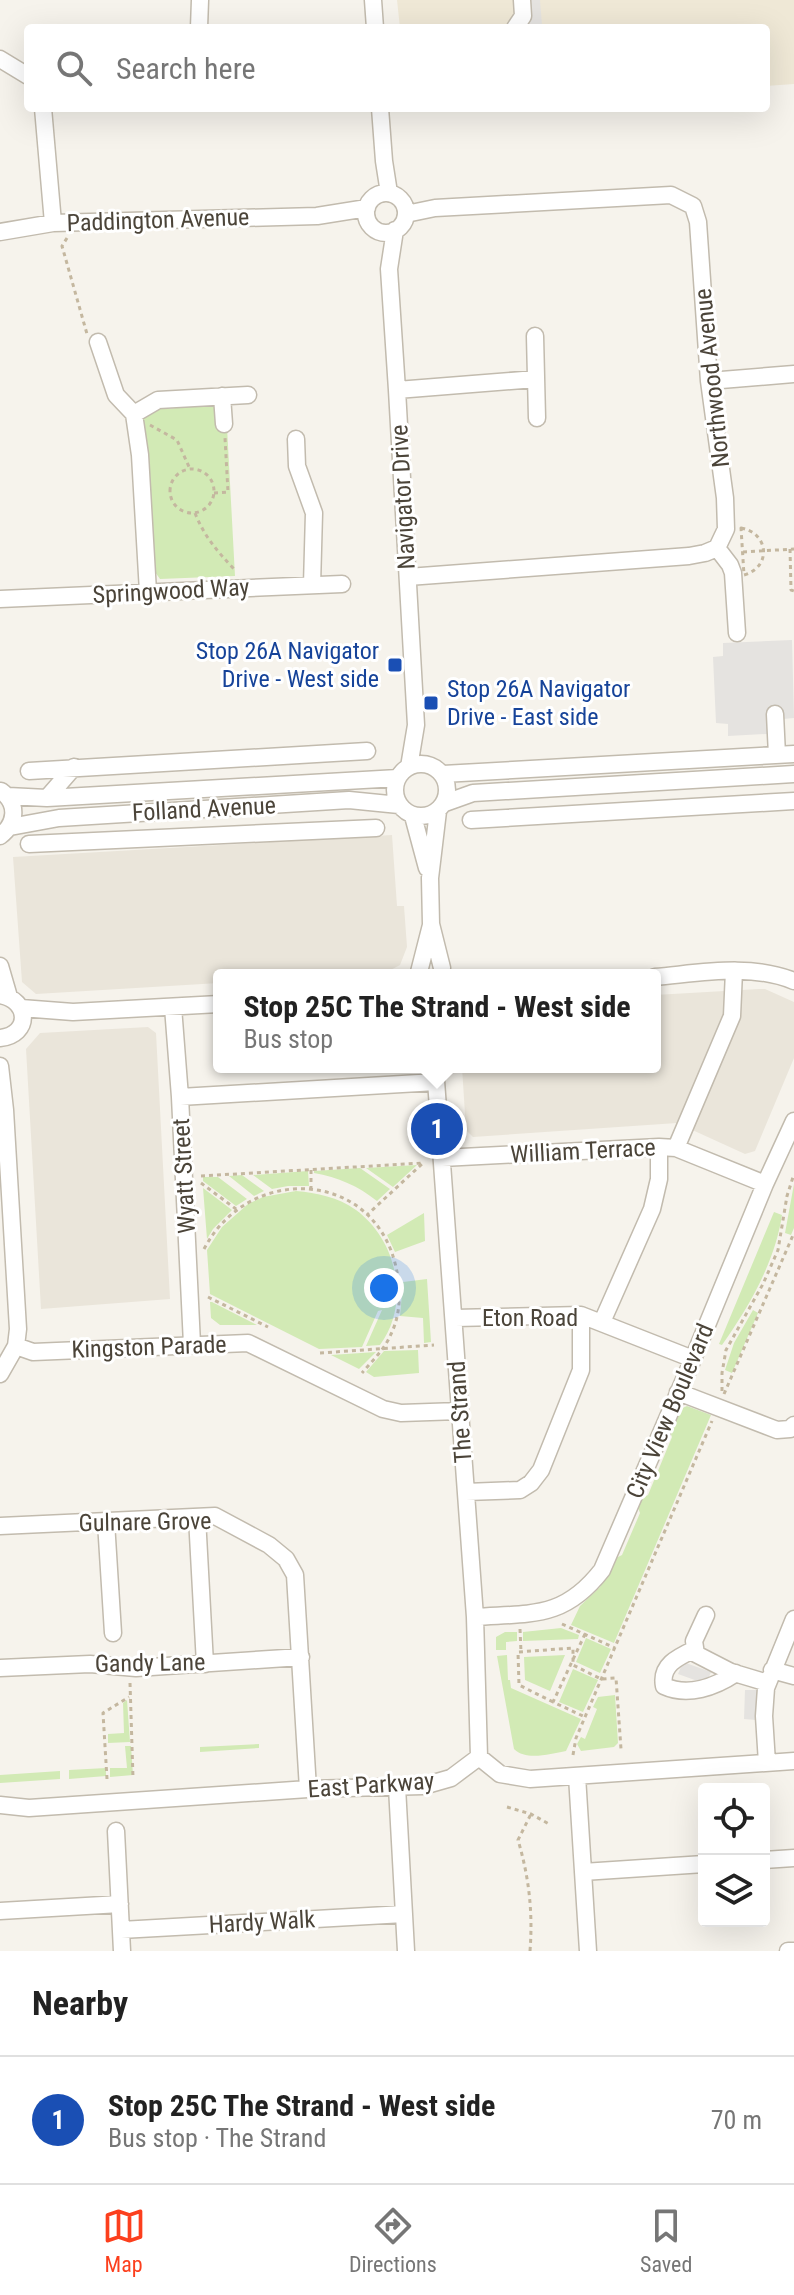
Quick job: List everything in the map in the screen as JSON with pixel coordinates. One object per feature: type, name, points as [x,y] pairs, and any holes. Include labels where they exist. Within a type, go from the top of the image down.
[{"type":"street","points":[[199,24],[200,0]]},
{"type":"street","points":[[373,0],[375,24]]},
{"type":"street","points":[[518,24],[523,16],[522,0]]},
{"type":"street","points":[[0,59],[24,74]]},
{"type":"street","points":[[43,112],[53,223]]},
{"type":"street","points":[[370,214],[384,232],[395,230],[402,224],[399,203],[384,161],[380,112]]},
{"type":"street","points":[[370,214],[384,161]]},
{"type":"street","points":[[370,214],[379,194],[399,203]]},
{"type":"street","name":"Northwood Avenue","points":[[399,203],[435,208],[671,195],[693,206],[698,222],[709,381],[725,498],[726,529],[717,548]]},
{"type":"street","name":"Paddington Avenue","points":[[0,232],[53,223],[370,214]]},
{"type":"street","name":"Navigator Drive","points":[[370,214],[389,269]]},
{"type":"street","name":"Navigator Drive","points":[[395,230],[389,269],[416,725],[403,772]]},
{"type":"street","points":[[535,336],[537,418]]},
{"type":"street","points":[[93,340],[116,395],[134,414],[140,455],[148,592]]},
{"type":"street","points":[[709,381],[794,374]]},
{"type":"street","points":[[397,390],[535,379]]},
{"type":"street","points":[[134,414],[158,400],[248,395]]},
{"type":"street","points":[[222,396],[224,424]]},
{"type":"street","points":[[296,439],[297,466],[314,513],[312,585]]},
{"type":"street","points":[[408,577],[689,556],[717,548],[733,573],[737,633]]},
{"type":"street","name":"Springwood Way","points":[[0,599],[342,584]]},
{"type":"street","points":[[775,714],[786,754],[439,771],[422,763],[403,772],[395,787],[395,796],[399,805],[413,816],[431,815],[441,807],[473,793],[788,774]]},
{"type":"street","name":"Navigator Drive","points":[[416,725],[439,771]]},
{"type":"street","points":[[29,771],[367,751]]},
{"type":"street","points":[[340,753],[357,782]]},
{"type":"street","points":[[47,798],[74,767]]},
{"type":"street","points":[[439,771],[447,783],[448,794],[441,807],[430,878],[431,924],[446,969]]},
{"type":"street","name":"Folland Avenue","points":[[4,793],[47,798],[357,782],[403,772]]},
{"type":"street","points":[[765,802],[788,774]]},
{"type":"street","points":[[493,792],[513,817]]},
{"type":"street","points":[[3,835],[14,817],[13,806],[4,793]]},
{"type":"street","points":[[331,830],[349,800]]},
{"type":"street","name":"Folland Avenue","points":[[3,835],[59,818],[349,800],[399,805]]},
{"type":"street","points":[[471,820],[794,801]]},
{"type":"street","points":[[413,816],[430,878]]},
{"type":"street","points":[[59,818],[77,842]]},
{"type":"street","points":[[29,844],[376,828]]},
{"type":"street","points":[[418,969],[431,924]]},
{"type":"street","points":[[0,966],[11,1016],[1,1070],[17,1319],[16,1346],[0,1374]]},
{"type":"street","points":[[676,1148],[732,1016],[734,971]]},
{"type":"street","points":[[661,977],[765,971],[794,981]]},
{"type":"street","points":[[11,1016],[213,1004]]},
{"type":"street","name":"Wyatt Street","points":[[173,1007],[192,1344]]},
{"type":"street","points":[[180,1097],[435,1075]]},
{"type":"street","name":"The Strand","points":[[435,1075],[475,1617],[479,1757]]},
{"type":"street","name":"City View Boulevard","points":[[475,1617],[546,1612],[570,1602],[588,1588],[602,1570],[794,1121]]},
{"type":"street","points":[[602,1322],[652,1209],[659,1179],[659,1147]]},
{"type":"street","name":"William Terrace","points":[[442,1158],[676,1148],[765,1184]]},
{"type":"street","points":[[466,1492],[520,1490],[531,1483],[541,1470],[581,1370],[581,1315]]},
{"type":"street","name":"Eton Road","points":[[455,1318],[581,1315],[693,1359]]},
{"type":"street","name":"Kingston Parade","points":[[16,1346],[33,1352],[248,1343],[383,1409],[401,1413],[459,1411]]},
{"type":"street","points":[[678,1392],[777,1430],[790,1429],[794,1425]]},
{"type":"street","name":"Gulnare Grove","points":[[0,1526],[215,1516],[269,1545],[286,1559],[295,1575],[308,1789]]},
{"type":"street","points":[[197,1517],[205,1664]]},
{"type":"street","points":[[106,1522],[113,1633]]},
{"type":"street","points":[[706,1615],[694,1641],[696,1654],[736,1673],[794,1676]]},
{"type":"street","points":[[767,1763],[764,1716],[770,1676],[794,1619]]},
{"type":"street","points":[[695,1649],[669,1663],[662,1676],[664,1686],[673,1691],[701,1689],[717,1685],[736,1673]]},
{"type":"street","name":"Gandy Lane","points":[[0,1668],[90,1664],[136,1668],[301,1657]]},
{"type":"street","points":[[479,1757],[500,1774],[530,1779],[794,1761]]},
{"type":"street","name":"East Parkway","points":[[0,1805],[29,1808],[308,1789],[423,1786],[451,1778],[479,1757]]},
{"type":"street","points":[[577,1776],[588,1951]]},
{"type":"street","points":[[397,1787],[406,1951]]},
{"type":"street","name":"East Parkway","points":[[0,1816],[29,1808]]},
{"type":"street","points":[[116,1831],[122,1951]]},
{"type":"street","points":[[770,1860],[794,1858]]},
{"type":"street","points":[[583,1872],[698,1864]]},
{"type":"street","points":[[0,1911],[120,1904]]},
{"type":"street","name":"Hardy Walk","points":[[121,1930],[404,1914]]},
{"type":"street","points":[[788,1951],[794,1951]]},
{"type":"path","points":[[67,238],[62,246],[93,340]]},
{"type":"path","points":[[134,414],[144,423],[177,440],[190,469]]},
{"type":"path","points":[[214,493],[228,492],[224,424]]},
{"type":"path","points":[[190,469],[205,473],[210,478],[214,493],[208,506],[195,513],[181,511],[170,494],[173,480],[190,469]]},
{"type":"path","points":[[195,513],[203,533],[234,569]]},
{"type":"path","points":[[741,528],[756,533],[764,551],[759,567],[744,575],[741,528]]},
{"type":"path","points":[[743,552],[792,549],[791,590],[794,591]]},
{"type":"path","points":[[201,1176],[423,1163],[367,1215]]},
{"type":"path","points":[[311,1170],[311,1189]]},
{"type":"path","points":[[201,1183],[236,1209]]},
{"type":"path","points":[[204,1249],[221,1223],[236,1209],[253,1198],[284,1189],[311,1189],[334,1194],[367,1215],[389,1245],[399,1277],[400,1294],[392,1333],[362,1373]]},
{"type":"path","points":[[722,1397],[794,1233]]},
{"type":"path","points":[[208,1297],[268,1327]]},
{"type":"path","points":[[320,1353],[434,1345]]},
{"type":"path","points":[[562,1624],[615,1648],[576,1738],[573,1755]]},
{"type":"path","points":[[520,1629],[521,1652]]},
{"type":"path","points":[[553,1702],[585,1634]]},
{"type":"path","points":[[585,1717],[519,1685],[518,1652],[573,1648],[573,1665],[601,1679],[616,1678],[621,1749]]},
{"type":"path","points":[[130,1680],[133,1778]]},
{"type":"path","points":[[107,1779],[103,1713],[129,1697]]},
{"type":"path","points":[[507,1807],[531,1814],[549,1824]]},
{"type":"path","points":[[530,1951],[530,1892],[518,1840],[531,1814]]},
{"type":"shaded area","points":[[397,0],[794,0],[794,84],[770,86],[770,24],[400,24]]},
{"type":"shaded area","points":[[526,0],[540,0],[542,24],[528,24]]},
{"type":"shaded area","points":[[792,640],[794,718],[783,719],[785,733],[728,736],[728,724],[716,723],[713,657],[723,656],[723,643]]},
{"type":"shaded area","points":[[392,835],[397,906],[404,906],[407,947],[400,965],[392,969],[213,969],[213,983],[36,994],[22,982],[13,857]]},
{"type":"shaded area","points":[[765,989],[794,1002],[794,1058],[755,1151],[745,1154],[677,1123],[473,1137],[466,1130],[462,1073],[661,1073],[661,995]]},
{"type":"shaded area","points":[[148,1027],[156,1033],[170,1299],[41,1309],[26,1049],[40,1033]]},
{"type":"shaded area","points":[[683,1662],[711,1672],[706,1684],[678,1674]]},
{"type":"shaded area","points":[[745,1690],[757,1690],[756,1720],[744,1719]]},
{"type":"green space","points":[[162,403],[168,409],[213,403],[227,427],[235,576],[160,579],[150,565],[140,425],[145,415]]},
{"type":"green space","points":[[417,1165],[393,1187],[366,1168]]},
{"type":"green space","points":[[360,1168],[390,1189],[377,1201],[347,1183],[314,1173],[314,1171]]},
{"type":"green space","points":[[308,1171],[309,1186],[272,1189],[253,1175]]},
{"type":"green space","points":[[242,1175],[264,1191],[254,1196],[229,1176]]},
{"type":"green space","points":[[203,1177],[218,1177],[247,1199],[236,1206],[203,1181]]},
{"type":"green space","points":[[794,1184],[794,1228],[791,1235],[785,1233]]},
{"type":"green space","points":[[203,1188],[232,1210],[207,1239]]},
{"type":"green space","points":[[296,1191],[342,1202],[356,1210],[381,1238],[390,1255],[397,1292],[390,1328],[380,1345],[366,1346],[382,1310],[378,1311],[362,1347],[319,1349],[210,1294],[207,1250],[222,1227],[248,1204],[263,1197]]},
{"type":"green space","points":[[774,1212],[782,1215],[767,1267],[742,1315],[722,1345],[719,1344]]},
{"type":"green space","points":[[424,1213],[425,1241],[395,1252],[387,1235]]},
{"type":"green space","points":[[427,1279],[431,1342],[424,1343],[423,1318],[400,1316],[403,1282]]},
{"type":"green space","points":[[210,1302],[257,1325],[220,1325],[211,1318]]},
{"type":"green space","points":[[753,1310],[758,1313],[732,1373],[725,1370],[734,1343]]},
{"type":"green space","points":[[418,1350],[419,1373],[374,1377],[366,1372],[384,1351]]},
{"type":"green space","points":[[376,1352],[359,1369],[331,1355]]},
{"type":"green space","points":[[687,1406],[711,1415],[614,1643],[571,1625],[580,1606],[600,1587],[614,1559],[622,1555],[640,1513],[637,1505],[640,1499],[648,1495],[672,1437],[669,1429],[678,1410]]},
{"type":"green space","points":[[561,1628],[579,1635],[578,1639],[523,1641],[523,1632]]},
{"type":"green space","points":[[505,1632],[517,1632],[517,1641],[506,1642],[506,1650],[496,1650],[496,1637]]},
{"type":"green space","points":[[586,1638],[611,1649],[600,1673],[576,1662]]},
{"type":"green space","points":[[507,1655],[511,1688],[581,1719],[566,1751],[532,1756],[514,1749],[497,1656]]},
{"type":"green space","points":[[565,1655],[550,1691],[525,1680],[524,1657]]},
{"type":"green space","points":[[573,1669],[598,1680],[583,1712],[559,1702]]},
{"type":"green space","points":[[615,1695],[618,1743],[614,1747],[581,1751],[577,1744],[581,1737],[585,1739],[597,1709],[593,1707],[598,1697]]},
{"type":"green space","points":[[127,1700],[130,1742],[108,1743],[108,1734],[124,1733],[123,1703]]},
{"type":"green space","points":[[259,1744],[259,1748],[200,1752],[200,1747]]},
{"type":"green space","points":[[125,1746],[131,1746],[133,1775],[110,1777],[110,1768],[127,1768]]},
{"type":"green space","points":[[106,1768],[106,1776],[69,1779],[69,1770]]},
{"type":"green space","points":[[60,1771],[60,1779],[0,1783],[0,1775]]},
{"type":"place","name":"Stop 26A Navigator Drive - West side","points":[[395,665]]},
{"type":"place","name":"Stop 26A Navigator Drive - East side","points":[[431,703]]},
{"type":"place","name":"Stop 25C The Strand - West side","points":[[437,1129]]}]
